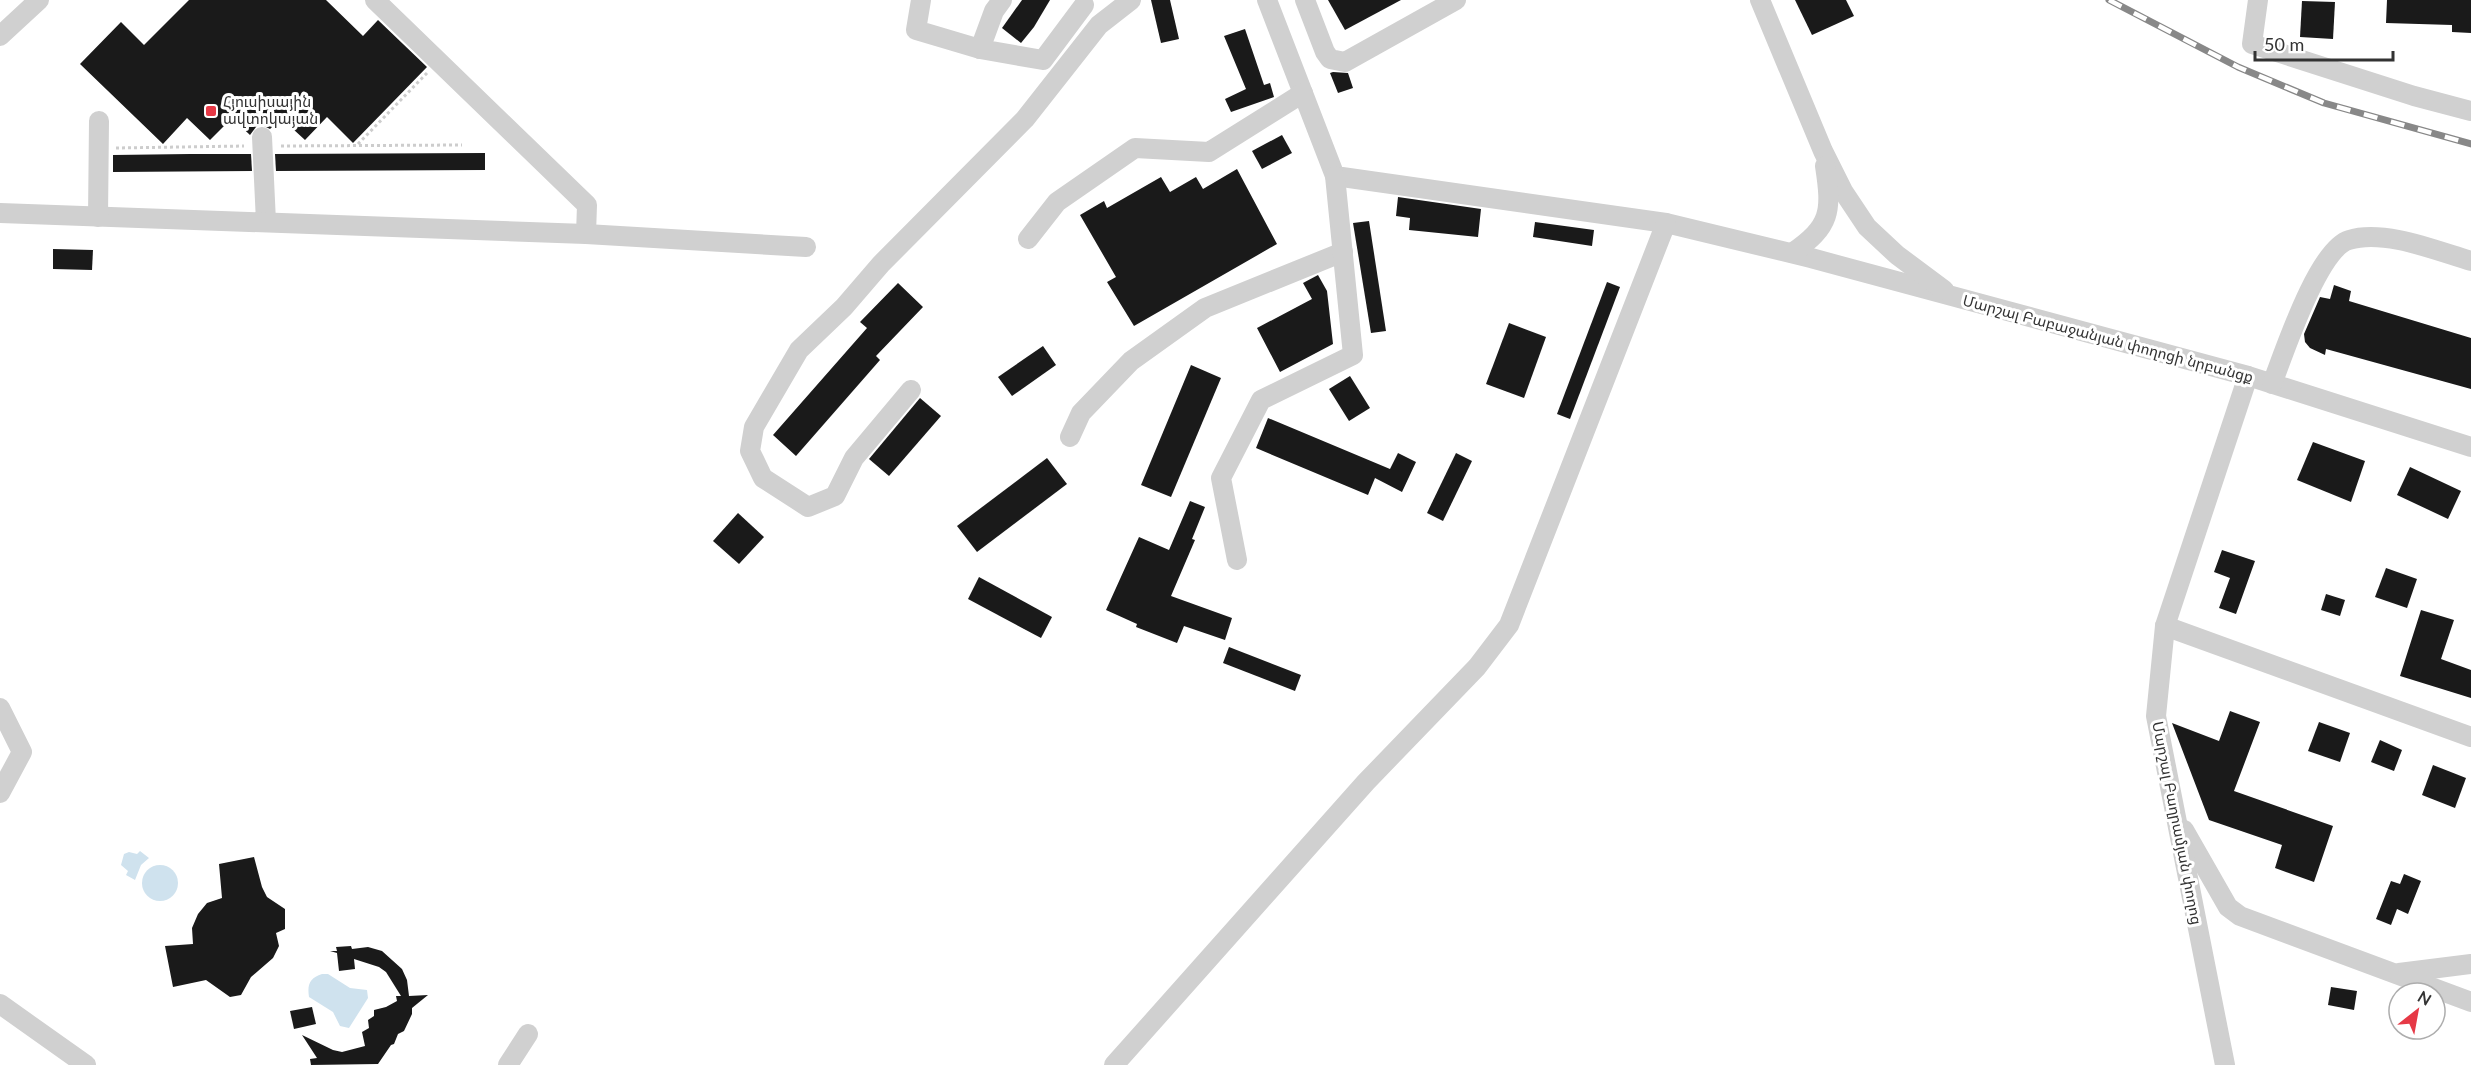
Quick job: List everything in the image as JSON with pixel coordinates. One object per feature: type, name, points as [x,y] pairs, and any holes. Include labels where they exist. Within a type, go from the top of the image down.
[{"type":"street","points":[[0,36],[39,0]]},
{"type":"street","points":[[375,0],[587,205],[586,234]]},
{"type":"street","points":[[921,0],[916,30],[980,49],[1043,60],[1084,5]]},
{"type":"street","points":[[980,49],[994,11],[1002,0]]},
{"type":"street","points":[[911,390],[855,458],[835,496],[808,507],[763,478],[750,451],[754,427],[800,350],[844,307],[880,264],[1025,119],[1099,25],[1131,0]]},
{"type":"street","points":[[1237,560],[1221,478],[1261,400],[1353,355],[1335,176],[1267,0]]},
{"type":"street","points":[[1305,0],[1324,52],[1330,59],[1344,62],[1455,0]]},
{"type":"street","name":"Մարշալ Բաբաջանյան փողոցի նրբանցք","points":[[1760,0],[1823,151],[1844,191],[1867,227],[1897,255],[1954,297],[2248,376],[2471,447]]},
{"type":"street","points":[[2259,0],[2252,44],[2414,96],[2471,111]]},
{"type":"street","points":[[1028,239],[1057,202],[1135,148],[1209,152],[1303,93]]},
{"type":"street","points":[[98,217],[99,121]]},
{"type":"street","points":[[262,137],[266,222]]},
{"type":"street","points":[[1792,253],[1813,239],[1822,228],[1829,208],[1823,151]]},
{"type":"street","points":[[1335,176],[1666,223],[1792,253],[1954,297]]},
{"type":"street","points":[[0,213],[586,234],[806,247]]},
{"type":"street","points":[[1114,1065],[1366,782],[1477,667],[1509,626],[1666,223]]},
{"type":"street","points":[[2272,384],[2310,289],[2324,262],[2347,240],[2373,237],[2409,243],[2471,261]]},
{"type":"street","points":[[1070,437],[1081,413],[1131,361],[1205,308],[1343,252]]},
{"type":"street","name":"Մարշալ Բաղրամյան փողոց","points":[[2225,1065],[2156,716],[2165,626],[2248,376]]},
{"type":"street","points":[[2165,626],[2471,737]]},
{"type":"street","points":[[0,708],[22,752],[0,793]]},
{"type":"street","points":[[2176,815],[2228,907],[2240,916],[2471,1002]]},
{"type":"street","points":[[2393,974],[2471,964]]},
{"type":"street","points":[[0,1004],[86,1065]]},
{"type":"street","points":[[508,1065],[528,1034]]},
{"type":"path","points":[[357,145],[438,61]]},
{"type":"water","points":[[140,851],[149,858],[141,865],[135,880],[126,875],[128,871],[121,865],[124,854],[129,852],[137,854]]},
{"type":"water","points":[[160,865],[173,870],[178,883],[173,896],[160,901],[147,896],[142,883],[147,870]]},
{"type":"water","points":[[322,974],[328,974],[350,988],[367,990],[368,998],[349,1028],[340,1026],[333,1012],[309,997],[310,982]]},
{"type":"building","points":[[189,0],[326,0],[363,36],[378,20],[427,67],[353,143],[327,117],[305,140],[281,118],[270,129],[262,125],[256,127],[250,135],[232,118],[210,140],[187,118],[163,144],[80,64],[121,22],[144,45]]},
{"type":"building","points":[[1022,0],[1050,0],[1034,27],[1021,43],[1002,28]]},
{"type":"building","points":[[1151,0],[1170,0],[1179,39],[1161,43]]},
{"type":"building","points":[[1328,0],[1401,0],[1345,30]]},
{"type":"building","points":[[1795,0],[1846,0],[1854,16],[1812,35]]},
{"type":"building","points":[[2387,0],[2471,0],[2471,33],[2452,32],[2452,25],[2386,23]]},
{"type":"building","points":[[2302,1],[2335,2],[2333,39],[2300,37]]},
{"type":"building","points":[[1245,29],[1264,85],[1270,83],[1274,97],[1231,112],[1225,99],[1246,89],[1224,36]]},
{"type":"building","points":[[1330,73],[1348,73],[1353,88],[1338,93]]},
{"type":"building","points":[[1282,135],[1292,153],[1262,169],[1252,151]]},
{"type":"building","points":[[485,153],[485,170],[276,171],[275,154]]},
{"type":"building","points":[[251,154],[252,171],[113,172],[113,155]]},
{"type":"building","points":[[1237,169],[1277,244],[1134,326],[1107,282],[1116,277],[1080,215],[1104,201],[1107,208],[1161,177],[1170,192],[1196,177],[1203,189]]},
{"type":"building","points":[[1398,197],[1481,209],[1478,237],[1409,230],[1410,218],[1396,216]]},
{"type":"building","points":[[1369,221],[1386,331],[1371,333],[1353,223]]},
{"type":"building","points":[[1535,222],[1594,230],[1592,246],[1533,237]]},
{"type":"building","points":[[53,249],[93,250],[92,270],[53,269]]},
{"type":"building","points":[[1318,275],[1327,291],[1333,344],[1280,372],[1257,328],[1312,299],[1303,283]]},
{"type":"building","points":[[1607,282],[1620,287],[1570,419],[1557,414]]},
{"type":"building","points":[[898,283],[923,307],[876,356],[880,360],[796,456],[773,435],[867,328],[860,322]]},
{"type":"building","points":[[2334,285],[2351,291],[2349,301],[2471,338],[2471,389],[2326,349],[2325,355],[2310,348],[2305,342],[2304,334],[2320,297],[2330,299]]},
{"type":"building","points":[[1509,323],[1546,337],[1524,398],[1486,384]]},
{"type":"building","points":[[1043,346],[1056,365],[1012,396],[998,377]]},
{"type":"building","points":[[1191,365],[1221,378],[1171,497],[1141,485]]},
{"type":"building","points":[[1350,376],[1370,408],[1349,421],[1329,389]]},
{"type":"building","points":[[920,398],[941,416],[889,476],[869,459]]},
{"type":"building","points":[[1268,418],[1390,469],[1398,453],[1416,462],[1402,492],[1375,478],[1368,495],[1256,448]]},
{"type":"building","points":[[2313,442],[2365,461],[2351,502],[2297,480]]},
{"type":"building","points":[[1456,453],[1472,461],[1443,521],[1427,513]]},
{"type":"building","points":[[1047,458],[1067,484],[977,552],[957,526]]},
{"type":"building","points":[[2410,467],[2461,491],[2448,519],[2397,495]]},
{"type":"building","points":[[1190,501],[1205,507],[1192,539],[1195,540],[1171,596],[1232,618],[1225,640],[1184,626],[1177,643],[1136,627],[1137,624],[1106,610],[1139,537],[1169,550]]},
{"type":"building","points":[[738,513],[764,537],[739,564],[713,541]]},
{"type":"building","points":[[2222,550],[2255,561],[2236,614],[2219,608],[2230,578],[2214,572]]},
{"type":"building","points":[[2386,568],[2417,579],[2407,608],[2375,597]]},
{"type":"building","points":[[979,577],[1052,617],[1041,638],[968,599]]},
{"type":"building","points":[[2326,594],[2345,600],[2340,616],[2321,610]]},
{"type":"building","points":[[2421,610],[2454,620],[2441,659],[2471,670],[2471,698],[2400,676]]},
{"type":"building","points":[[1229,647],[1301,675],[1295,691],[1223,663]]},
{"type":"building","points":[[2230,711],[2260,722],[2234,791],[2333,826],[2314,882],[2275,868],[2282,845],[2209,820],[2172,723],[2219,741]]},
{"type":"building","points":[[2319,722],[2350,733],[2340,762],[2308,751]]},
{"type":"building","points":[[2380,740],[2402,750],[2394,771],[2371,762]]},
{"type":"building","points":[[2433,765],[2466,778],[2455,808],[2422,795]]},
{"type":"building","points":[[254,857],[267,897],[285,909],[285,929],[276,933],[279,946],[273,958],[251,977],[241,995],[230,997],[206,980],[173,987],[165,946],[193,944],[192,928],[198,914],[207,903],[222,898],[219,864]]},
{"type":"building","points":[[2404,874],[2421,881],[2408,914],[2397,909],[2391,925],[2376,919],[2391,881],[2400,884]]},
{"type":"building","points":[[351,946],[352,949],[368,947],[382,951],[402,969],[407,980],[409,996],[428,995],[412,1008],[412,1014],[404,1031],[398,1034],[394,1044],[378,1064],[311,1065],[310,1059],[317,1058],[302,1035],[342,1052],[365,1046],[362,1032],[369,1028],[368,1020],[374,1016],[374,1010],[386,1007],[397,1001],[396,996],[401,996],[386,972],[379,967],[354,959],[355,969],[339,971],[337,953],[330,951],[337,951],[336,947]]},
{"type":"building","points":[[2331,987],[2357,991],[2354,1010],[2328,1005]]},
{"type":"building","points":[[312,1007],[316,1024],[294,1029],[290,1011]]},
{"type":"railway","points":[[2109,0],[2238,67],[2324,103],[2471,144]]},
{"type":"place","name":"Հյուսիսային ավտոկայան","points":[[211,111]]}]
